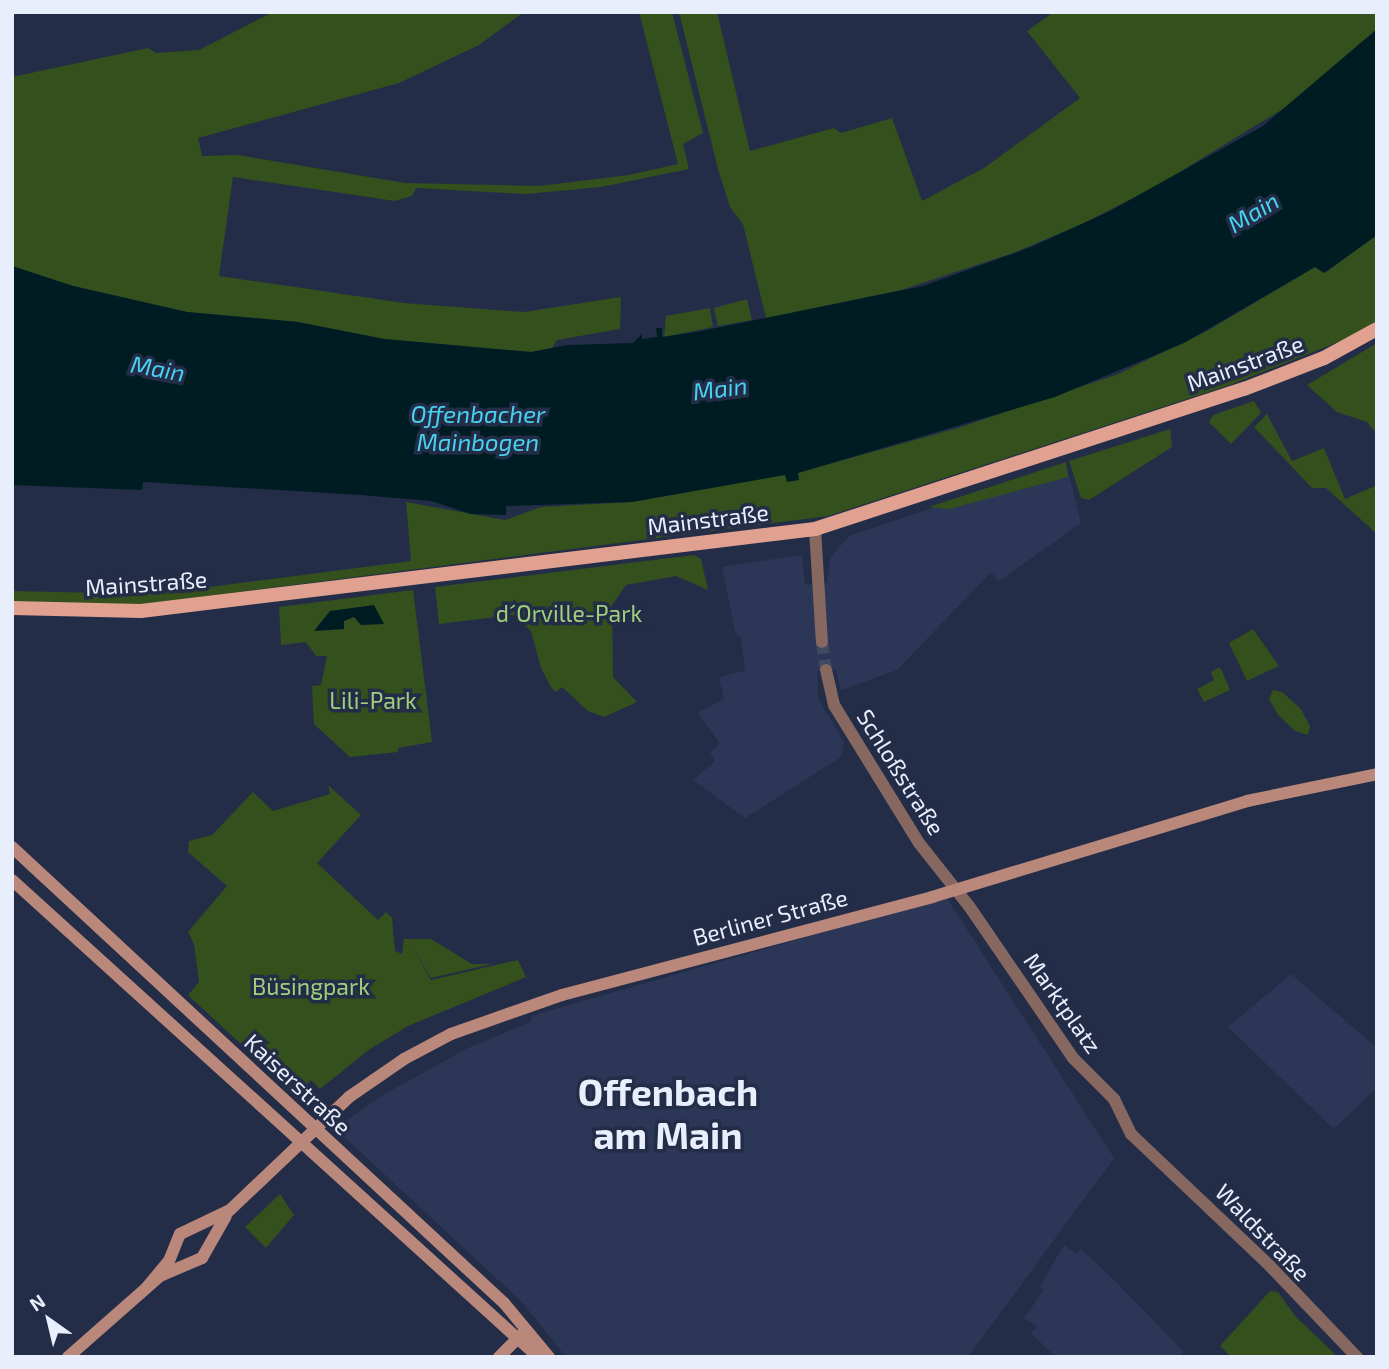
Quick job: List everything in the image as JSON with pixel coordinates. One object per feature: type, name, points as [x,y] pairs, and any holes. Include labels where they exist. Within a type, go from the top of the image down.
[{"type":"main road","name":"Mainstraße","points":[[12,608],[141,611],[815,529],[1244,389],[1324,358],[1377,329]]},
{"type":"main road","name":"Berliner Straße","points":[[68,1357],[171,1269],[202,1258],[230,1210],[349,1097],[404,1059],[502,1014],[955,890],[1247,801],[1377,774]]},
{"type":"main road","name":"Kaiserstraße","points":[[12,847],[529,1326],[549,1357]]},
{"type":"main road","name":"Kaiserstraße","points":[[12,880],[538,1357]]},
{"type":"main road","name":"Berliner Straße","points":[[147,1287],[169,1261],[180,1234],[230,1210]]},
{"type":"main road","points":[[439,1270],[449,1265],[452,1255]]},
{"type":"main road","points":[[499,1357],[529,1326]]},
{"type":"street","points":[[815,529],[822,642]]},
{"type":"street","name":"Schloßstraße","points":[[826,670],[834,705],[919,843],[955,890]]},
{"type":"street","name":"Marktplatz","points":[[955,890],[1073,1058],[1114,1099],[1136,1140]]},
{"type":"street","name":"Waldstraße","points":[[1136,1140],[1270,1266],[1357,1357]]},
{"type":"shaded area","points":[[1066,463],[1081,523],[999,581],[991,572],[897,670],[841,690],[836,670],[817,671],[818,699],[844,742],[841,757],[745,818],[693,780],[715,761],[710,752],[720,744],[698,713],[724,699],[719,677],[745,671],[741,637],[736,635],[722,567],[802,555],[805,585],[827,583],[831,557],[849,536]]},
{"type":"shaded area","points":[[946,897],[1114,1158],[968,1357],[566,1357],[523,1303],[339,1132],[340,1125],[383,1095],[468,1048],[531,1022],[531,1016]]},
{"type":"shaded area","points":[[1291,974],[1377,1048],[1377,1087],[1334,1129],[1228,1027]]},
{"type":"shaded area","points":[[1064,1245],[1076,1254],[1081,1249],[1113,1279],[1184,1352],[1180,1357],[1056,1357],[1031,1333],[1037,1326],[1024,1318],[1044,1290],[1040,1286]]},
{"type":"green space","points":[[273,12],[524,12],[479,45],[399,83],[198,138],[202,156],[238,155],[405,183],[539,186],[629,175],[678,164],[639,12],[672,12],[703,133],[683,144],[689,169],[601,187],[526,194],[416,188],[412,196],[395,201],[233,177],[219,276],[404,303],[524,312],[621,297],[620,329],[557,340],[552,348],[531,352],[384,339],[298,322],[187,312],[73,286],[12,266],[12,77],[148,48],[156,53],[199,50]]},
{"type":"green space","points":[[679,12],[717,12],[750,151],[834,128],[841,133],[892,118],[922,201],[984,168],[1080,98],[1027,31],[1054,12],[1377,12],[1377,29],[1294,102],[1155,187],[1082,224],[1013,253],[901,290],[766,318],[743,224],[730,207],[718,169]]},
{"type":"green space","points":[[1377,235],[1377,321],[1351,337],[1230,385],[828,516],[129,606],[12,603],[12,591],[154,594],[411,561],[406,502],[505,520],[541,507],[632,502],[786,474],[799,479],[797,473],[958,428],[1116,375],[1207,331],[1315,267],[1325,273]]},
{"type":"green space","points":[[747,299],[752,320],[718,326],[714,308]]},
{"type":"green space","points":[[710,308],[713,327],[664,337],[666,316]]},
{"type":"green space","points":[[1377,343],[1377,434],[1367,422],[1337,412],[1307,385]]},
{"type":"green space","points":[[1254,401],[1261,413],[1231,444],[1209,422],[1213,415]]},
{"type":"green space","points":[[1267,414],[1292,461],[1324,448],[1345,499],[1375,486],[1377,534],[1326,488],[1312,488],[1254,427]]},
{"type":"green space","points":[[1170,429],[1172,447],[1089,500],[1081,498],[1069,461]]},
{"type":"green space","points":[[1066,462],[1068,477],[949,509],[929,507]]},
{"type":"green space","name":"d´Orville-Park","points":[[694,555],[701,559],[708,590],[676,576],[626,585],[612,605],[613,677],[637,702],[604,717],[588,711],[562,687],[556,692],[551,687],[541,668],[531,631],[513,615],[439,624],[435,587]]},
{"type":"green space","name":"Lili-Park","points":[[413,590],[432,742],[398,748],[398,752],[350,757],[314,724],[312,686],[321,685],[327,656],[316,656],[306,642],[281,645],[279,607]]},
{"type":"green space","points":[[1253,629],[1279,666],[1247,681],[1229,643]]},
{"type":"green space","points":[[1220,667],[1230,690],[1204,702],[1197,689],[1214,680],[1211,672]]},
{"type":"green space","points":[[1273,690],[1282,692],[1300,708],[1310,726],[1308,735],[1295,731],[1278,715],[1269,699]]},
{"type":"green space","name":"Büsingpark","points":[[328,785],[361,815],[317,863],[378,920],[386,912],[392,918],[395,951],[402,954],[404,939],[431,939],[472,964],[492,964],[431,978],[409,941],[431,980],[518,960],[526,977],[408,1026],[370,1049],[320,1089],[311,1080],[296,1095],[188,995],[199,982],[194,944],[188,932],[227,886],[188,852],[189,841],[212,835],[253,792],[273,811],[330,794]]},
{"type":"green space","points":[[280,1194],[294,1215],[266,1248],[245,1227]]},
{"type":"green space","points":[[1270,1291],[1278,1292],[1295,1316],[1338,1357],[1231,1357],[1220,1346]]},
{"type":"water","name":"Offenbacher Mainbogen","points":[[1377,29],[1377,235],[1324,273],[1315,267],[1184,343],[1055,397],[798,473],[799,480],[787,482],[785,475],[632,502],[506,506],[506,515],[471,514],[431,501],[361,495],[143,482],[142,490],[12,485],[12,266],[73,286],[187,312],[298,322],[384,339],[531,352],[568,345],[633,343],[642,334],[642,339],[657,337],[656,328],[662,328],[662,337],[696,332],[923,286],[1031,247],[1108,212],[1263,126]]},
{"type":"water","points":[[374,605],[384,624],[361,625],[354,617],[344,621],[344,629],[314,631],[330,611]]},
{"type":"tunnel","points":[[822,642],[826,670]]},
{"type":"district","name":"Offenbach am Main","points":[[668,1114]]},
{"type":"water label","name":"Main","points":[[1253,212]]},
{"type":"water label","name":"Main","points":[[158,368]]},
{"type":"water label","name":"Main","points":[[720,388]]}]
